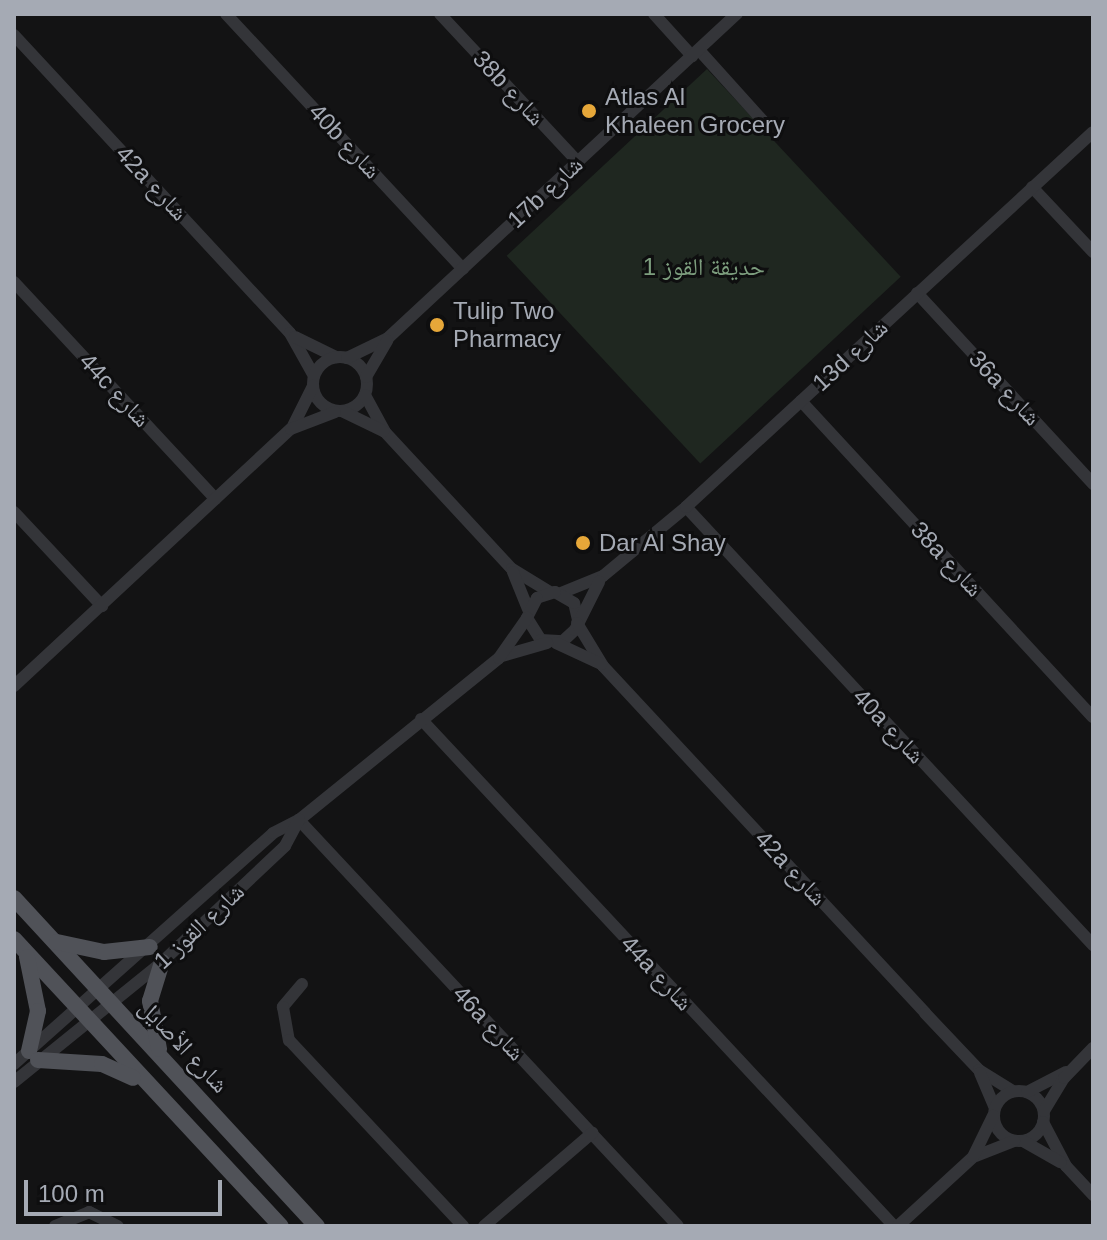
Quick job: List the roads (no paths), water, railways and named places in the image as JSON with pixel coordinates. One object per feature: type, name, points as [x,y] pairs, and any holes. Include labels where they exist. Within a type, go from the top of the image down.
[{"type":"main road","name":"شارع الأصايل","points":[[14,898],[317,1226]]},
{"type":"main road","points":[[54,941],[104,952],[150,947]]},
{"type":"main road","points":[[20,945],[148,1089],[281,1226]]},
{"type":"main road","points":[[20,945],[38,1011],[34,1055],[102,1064],[148,1089]]},
{"type":"main road","points":[[162,962],[150,1013],[163,1058]]},
{"type":"street","name":"40b شارع","points":[[226,14],[463,269]]},
{"type":"street","name":"38b شارع","points":[[440,14],[578,162]]},
{"type":"street","points":[[654,14],[763,121]]},
{"type":"street","name":"17b شارع","points":[[366,377],[388,338],[737,14]]},
{"type":"street","name":"42a شارع","points":[[14,35],[290,333],[314,381]]},
{"type":"street","name":"13d شارع","points":[[555,593],[603,576],[686,507],[1093,132]]},
{"type":"street","points":[[1032,187],[1093,252]]},
{"type":"street","name":"44c شارع","points":[[14,282],[216,499]]},
{"type":"street","name":"36a شارع","points":[[917,293],[1093,484]]},
{"type":"street","name":"42a شارع","points":[[290,333],[343,358]]},
{"type":"street","name":"17b شارع","points":[[343,358],[388,338]]},
{"type":"street","points":[[14,686],[291,429],[314,381],[328,360],[343,358],[366,377],[365,395],[385,432],[512,569],[574,603],[578,621],[570,637],[551,643],[531,631],[528,613],[512,569]]},
{"type":"street","points":[[314,381],[320,403],[385,432]]},
{"type":"street","points":[[291,429],[338,412],[365,395]]},
{"type":"street","name":"38a شارع","points":[[801,401],[1093,717]]},
{"type":"street","name":"40a شارع","points":[[686,507],[1093,945]]},
{"type":"street","points":[[14,512],[102,606]]},
{"type":"street","name":"13d شارع","points":[[578,621],[603,576]]},
{"type":"street","points":[[528,613],[555,593]]},
{"type":"street","name":"شارع القوز 1","points":[[14,1082],[77,1008],[150,947],[273,833],[299,820],[499,658],[528,613]]},
{"type":"street","name":"42a شارع","points":[[578,621],[603,666],[979,1070],[1013,1091]]},
{"type":"street","name":"42a شارع","points":[[551,643],[603,666]]},
{"type":"street","name":"شارع القوز 1","points":[[499,658],[551,643]]},
{"type":"street","name":"44a شارع","points":[[421,719],[896,1226]]},
{"type":"street","name":"شارع القوز 1","points":[[14,1064],[89,1021],[162,962],[285,846],[299,820]]},
{"type":"street","name":"46a شارع","points":[[299,820],[678,1226]]},
{"type":"street","points":[[302,984],[283,1007],[289,1040],[463,1226]]},
{"type":"street","points":[[973,1157],[994,1112],[1013,1091],[1027,1092],[1072,1068],[1093,1048]]},
{"type":"street","points":[[896,1226],[973,1157],[1019,1141],[1044,1117],[1072,1068]]},
{"type":"street","name":"42a شارع","points":[[979,1070],[994,1112]]},
{"type":"street","points":[[1027,1092],[1044,1117],[1066,1166],[1093,1195]]},
{"type":"street","points":[[994,1112],[1002,1135],[1066,1166]]},
{"type":"street","points":[[484,1226],[592,1133]]},
{"type":"street","points":[[55,1226],[89,1212],[118,1226]]},
{"type":"place","name":"Atlas Al Khaleen Grocery","points":[[589,111]]},
{"type":"place","name":"Tulip Two Pharmacy","points":[[437,325]]},
{"type":"place","name":"Dar Al Shay","points":[[583,543]]},
{"type":"park label","name":"حديقة القوز 1","points":[[704,267]]}]
